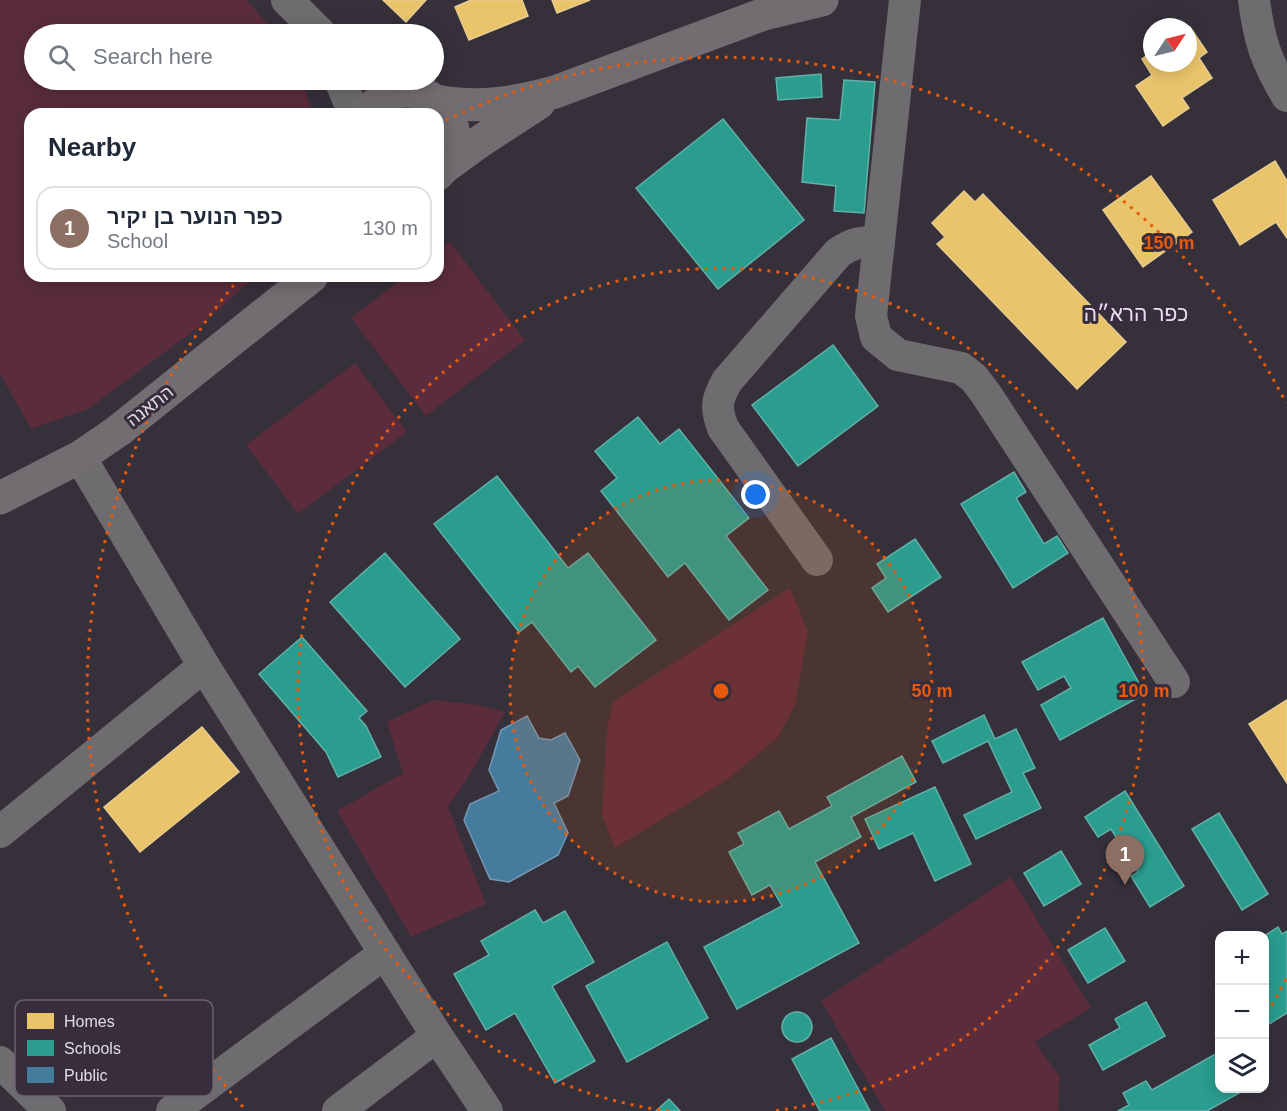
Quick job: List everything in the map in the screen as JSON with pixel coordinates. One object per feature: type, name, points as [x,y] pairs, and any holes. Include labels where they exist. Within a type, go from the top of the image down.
[{"type":"street","points":[[408,90],[436,101],[475,106],[504,103],[555,92],[764,14],[822,0]]},
{"type":"street","points":[[905,0],[871,316],[876,337],[898,355],[961,368],[974,378],[1174,682]]},
{"type":"street","points":[[1254,0],[1257,27],[1264,52],[1287,96]]},
{"type":"street","points":[[343,90],[351,108]]},
{"type":"street","points":[[371,108],[386,96],[388,90]]},
{"type":"street","points":[[444,168],[555,92]]},
{"type":"street","points":[[436,101],[443,108]]},
{"type":"street","points":[[444,109],[450,119],[454,134],[453,150],[444,165]]},
{"type":"street","points":[[817,560],[723,428],[718,414],[718,397],[727,381],[838,253],[861,241],[879,243]]},
{"type":"street","name":"התאנה","points":[[0,498],[80,457],[118,431],[301,283]]},
{"type":"street","points":[[80,457],[204,666],[437,1036],[487,1111]]},
{"type":"street","points":[[0,832],[204,666]]},
{"type":"street","points":[[213,1081],[385,953]]},
{"type":"street","points":[[338,1111],[437,1036]]},
{"type":"street","points":[[0,1062],[15,1077]]},
{"type":"street","points":[[35,1096],[50,1111]]},
{"type":"street","points":[[172,1111],[192,1096]]},
{"type":"shaded area","points":[[0,0],[247,0],[267,24],[24,24],[24,90],[305,90],[312,108],[24,108],[24,282],[249,282],[199,327],[88,409],[31,429],[0,374]]},
{"type":"shaded area","points":[[450,242],[525,340],[426,416],[351,318],[397,282],[444,282],[444,246]]},
{"type":"shaded area","points":[[355,363],[407,432],[298,514],[246,445]]},
{"type":"shaded area","points":[[790,588],[808,632],[795,705],[778,737],[728,779],[615,848],[602,815],[607,729],[613,702]]},
{"type":"shaded area","points":[[433,700],[479,705],[505,712],[469,776],[448,807],[486,904],[411,937],[337,811],[403,773],[387,722]]},
{"type":"shaded area","points":[[1011,877],[1091,1008],[1035,1042],[1060,1077],[1058,1111],[885,1111],[821,1001]]},
{"type":"building: Homes","points":[[383,0],[426,0],[406,22]]},
{"type":"building: Homes","points":[[471,0],[522,0],[528,16],[469,40],[455,7]]},
{"type":"building: Homes","points":[[552,0],[590,0],[557,13]]},
{"type":"building: Homes","points":[[1197,37],[1207,52],[1199,58],[1212,78],[1182,98],[1189,108],[1163,126],[1136,86],[1152,75],[1150,72],[1197,72]]},
{"type":"building: Homes","points":[[1275,161],[1287,181],[1287,238],[1276,222],[1240,245],[1213,200]]},
{"type":"building: Homes","points":[[1151,176],[1192,232],[1143,267],[1103,210]]},
{"type":"building: Homes","points":[[964,191],[975,202],[983,194],[1126,342],[1077,389],[937,244],[945,237],[932,223]]},
{"type":"building: Homes","points":[[1287,700],[1287,783],[1249,724]]},
{"type":"building: Homes","points":[[202,727],[239,772],[140,852],[104,807]]},
{"type":"building: Schools","points":[[821,74],[822,97],[778,100],[776,78]]},
{"type":"building: Schools","points":[[844,80],[875,82],[864,213],[834,211],[836,186],[802,182],[807,118],[840,120]]},
{"type":"building: Schools","points":[[723,119],[804,220],[718,289],[636,188]]},
{"type":"building: Schools","points":[[833,345],[878,406],[798,466],[752,405]]},
{"type":"building: Schools","points":[[638,417],[660,444],[679,429],[749,518],[726,536],[768,590],[729,620],[685,563],[668,577],[601,491],[617,478],[595,451]]},
{"type":"building: Schools","points":[[1014,472],[1026,492],[1016,498],[1044,544],[1057,536],[1068,553],[1013,588],[961,504]]},
{"type":"building: Schools","points":[[497,476],[568,568],[588,553],[656,640],[595,687],[578,666],[571,672],[532,622],[519,632],[434,524]]},
{"type":"building: Schools","points":[[915,539],[941,577],[888,612],[872,588],[886,578],[877,564]]},
{"type":"building: Schools","points":[[385,553],[460,639],[405,687],[330,602]]},
{"type":"building: Schools","points":[[1103,618],[1145,694],[1060,740],[1041,705],[1071,688],[1064,676],[1038,690],[1022,662]]},
{"type":"building: Schools","points":[[302,637],[367,711],[359,718],[366,726],[381,757],[338,777],[326,752],[259,674]]},
{"type":"building: Schools","points":[[984,715],[995,739],[1016,729],[1035,768],[1023,773],[1041,808],[976,839],[964,815],[1012,792],[988,741],[943,763],[932,741]]},
{"type":"building: Schools","points":[[902,756],[916,782],[851,817],[861,837],[815,862],[859,943],[737,1009],[704,947],[782,906],[770,885],[752,895],[729,852],[744,844],[738,833],[779,811],[789,829],[832,806],[827,797]]},
{"type":"building: Schools","points":[[935,787],[971,864],[935,881],[913,833],[879,849],[865,819]]},
{"type":"building: Schools","points":[[1125,791],[1184,886],[1150,907],[1131,876],[1138,872],[1111,829],[1098,837],[1085,817]]},
{"type":"building: Schools","points":[[1219,813],[1268,894],[1242,910],[1192,829]]},
{"type":"building: Schools","points":[[1061,851],[1081,884],[1044,906],[1024,873]]},
{"type":"building: Schools","points":[[535,910],[543,923],[565,911],[594,962],[552,986],[595,1061],[555,1083],[515,1013],[486,1030],[454,974],[489,955],[481,941]]},
{"type":"building: Schools","points":[[1278,927],[1282,934],[1287,931],[1287,1013],[1269,1024],[1269,985],[1269,933]]},
{"type":"building: Schools","points":[[1105,928],[1125,961],[1088,983],[1068,950]]},
{"type":"building: Schools","points":[[667,942],[708,1018],[627,1062],[586,986]]},
{"type":"building: Schools","points":[[1146,1002],[1165,1036],[1103,1070],[1089,1045],[1120,1028],[1115,1019]]},
{"type":"building: Schools","points":[[797,1012],[807,1017],[812,1027],[807,1037],[797,1042],[787,1037],[782,1027],[787,1017]]},
{"type":"building: Schools","points":[[831,1038],[870,1111],[820,1111],[792,1059]]},
{"type":"building: Schools","points":[[1215,1054],[1215,1093],[1239,1093],[1207,1111],[1118,1111],[1129,1105],[1123,1093],[1146,1081],[1152,1090]]},
{"type":"building: Schools","points":[[669,1099],[680,1111],[656,1111]]},
{"type":"building: Public","points":[[527,716],[539,738],[551,740],[565,733],[580,760],[568,796],[554,803],[568,833],[558,855],[509,882],[490,879],[464,820],[470,804],[499,791],[489,770],[501,730]]},
{"type":"place","name":"כפר הנוער בן יקיר","points":[[1125,885]]},
{"type":"district","name":"כפר הרא״ה","points":[[1136,314]]}]
